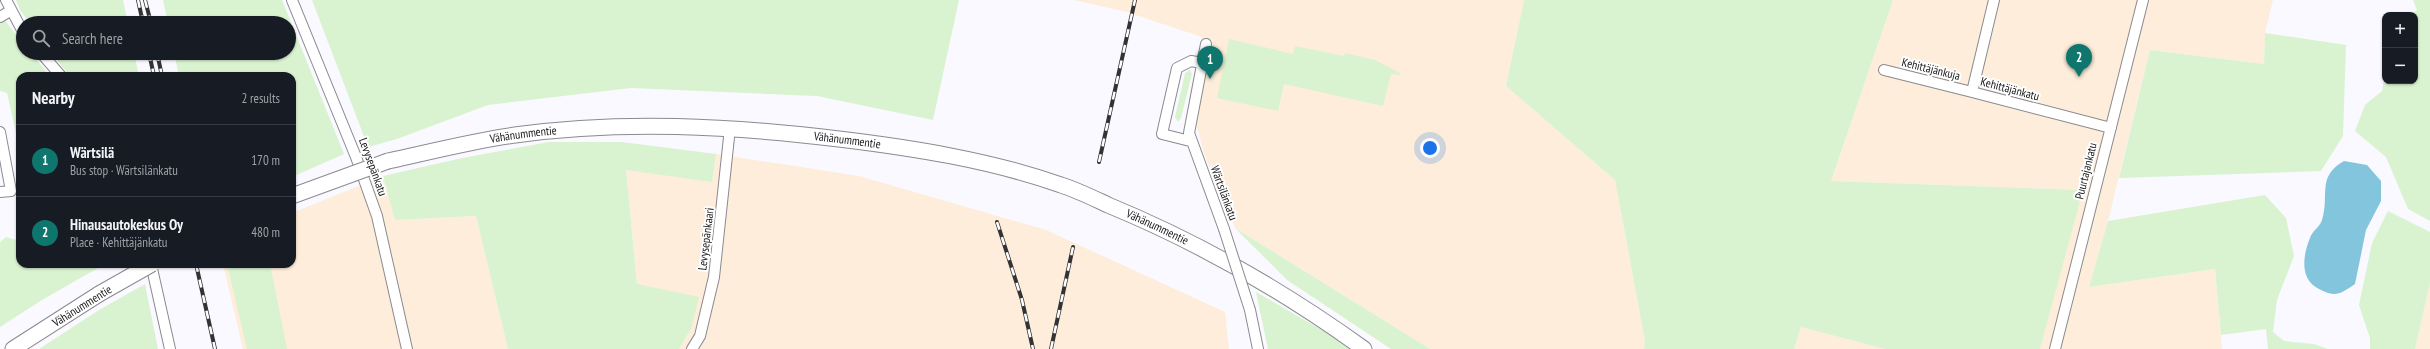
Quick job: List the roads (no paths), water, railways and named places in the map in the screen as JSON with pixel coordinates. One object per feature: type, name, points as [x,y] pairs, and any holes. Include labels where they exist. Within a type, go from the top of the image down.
[{"type":"main road","name":"Vähänummentie","points":[[296,195],[388,161],[515,135],[604,128],[730,128],[790,133],[890,145],[975,162],[1061,185],[1156,225],[1218,258],[1334,328],[1364,349]]},
{"type":"main road","name":"Vähänummentie","points":[[13,349],[99,294],[145,268]]},
{"type":"street","points":[[6,0],[16,21]]},
{"type":"street","name":"Levysepänkatu","points":[[292,0],[356,157],[377,216],[407,349]]},
{"type":"street","name":"Kehittäjänkatu","points":[[1994,0],[1972,92],[2111,128]]},
{"type":"street","name":"Puurtajankatu","points":[[2055,349],[2143,0]]},
{"type":"street","points":[[0,17],[10,11]]},
{"type":"street","name":"Wärtsilänkatu","points":[[1206,44],[1190,124],[1190,141],[1224,229],[1250,310],[1258,349]]},
{"type":"street","points":[[47,60],[58,72]]},
{"type":"street","points":[[1190,141],[1162,134],[1177,68],[1191,61],[1202,63]]},
{"type":"street","name":"Kehittäjänkuja","points":[[1884,70],[1972,92]]},
{"type":"street","name":"Levysepänkaari","points":[[692,349],[700,336],[714,277],[730,128]]},
{"type":"street","points":[[0,132],[11,191],[0,192]]},
{"type":"street","points":[[153,268],[170,349]]},
{"type":"water","points":[[2344,161],[2367,165],[2381,181],[2381,201],[2366,230],[2355,284],[2338,294],[2334,294],[2325,292],[2313,285],[2308,279],[2304,266],[2304,259],[2311,236],[2322,220],[2327,180],[2335,167]]},
{"type":"railway","points":[[138,0],[141,16]]},
{"type":"railway","points":[[145,0],[149,16]]},
{"type":"railway","points":[[1099,162],[1135,0]]},
{"type":"railway","points":[[151,60],[153,72]]},
{"type":"railway","points":[[159,60],[161,72]]},
{"type":"railway","points":[[997,222],[1022,300],[1033,349]]},
{"type":"railway","points":[[1051,349],[1073,247]]},
{"type":"railway","points":[[197,268],[215,349]]},
{"type":"place","name":"Hinausautokeskus Oy","points":[[2079,77]]},
{"type":"place","name":"Wärtsilä","points":[[1210,79]]}]
